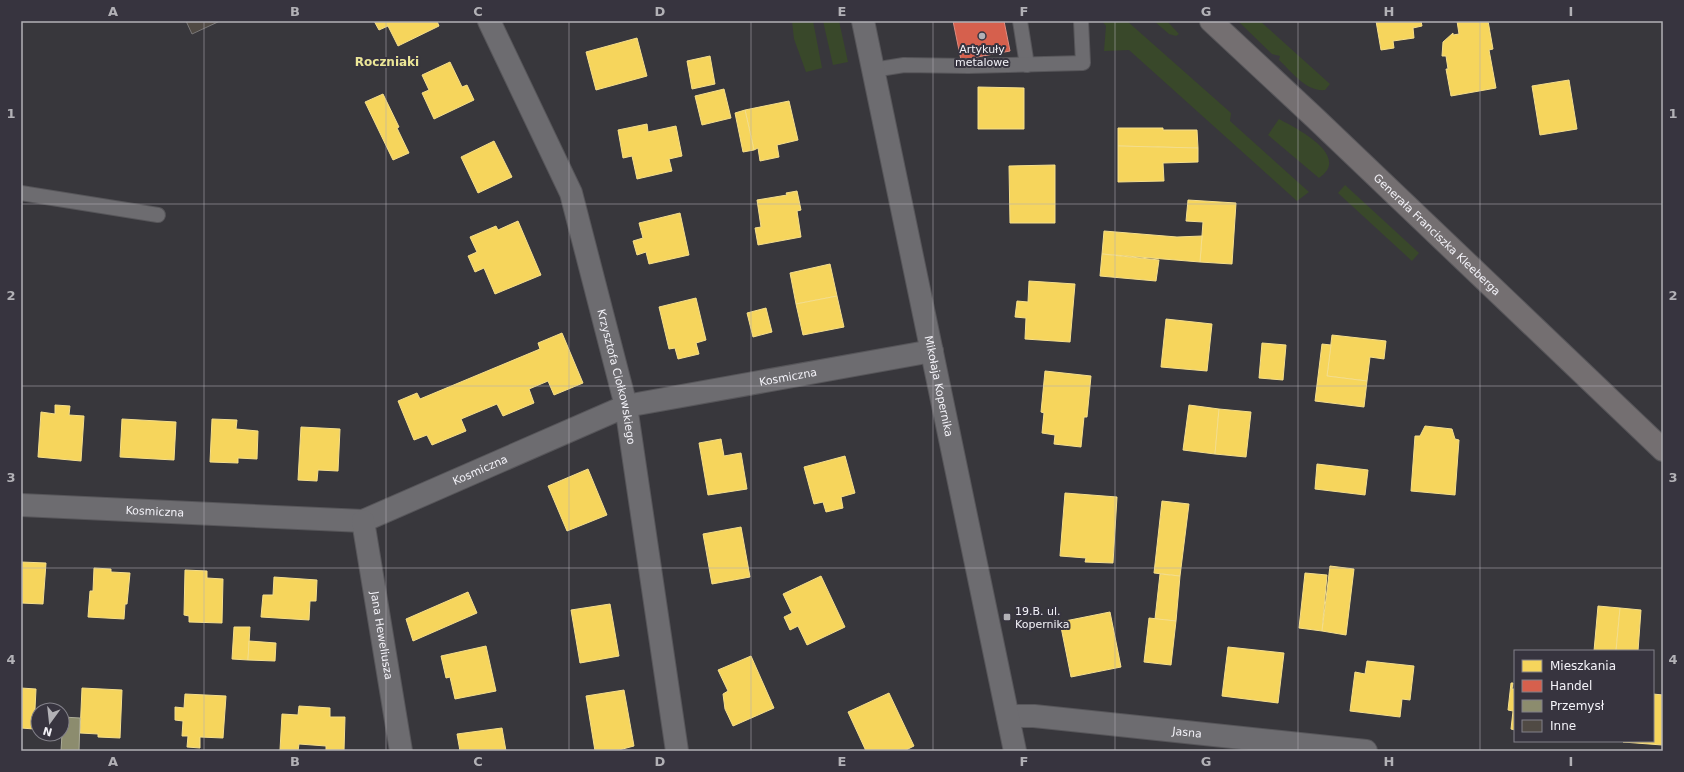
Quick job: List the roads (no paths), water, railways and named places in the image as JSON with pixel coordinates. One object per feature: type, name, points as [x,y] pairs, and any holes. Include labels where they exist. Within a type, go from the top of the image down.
[{"type":"main road","name":"Generała Franciszka Kleeberga","points":[[1211,21],[1315,118],[1663,450]]},
{"type":"street","name":"Krzysztofa Ciołkowskiego","points":[[489,21],[571,193],[626,406],[677,751]]},
{"type":"street","name":"Mikołaja Kopernika","points":[[863,21],[1016,751]]},
{"type":"street","name":"Kosmiczna","points":[[21,505],[363,521],[626,406],[932,351]]},
{"type":"street","name":"Jana Heweliusza","points":[[363,521],[401,751]]},
{"type":"street","name":"Jasna","points":[[1008,716],[1034,716],[1366,751]]},
{"type":"lane","points":[[1020,21],[1027,65]]},
{"type":"lane","points":[[873,70],[904,65],[968,66],[1082,63],[1081,21]]},
{"type":"lane","points":[[21,193],[158,215]]},
{"type":"place","name":"Artykuły metalowe","points":[[982,36]]},
{"type":"place","name":"19.B. ul. Kopernika","points":[[1007,617]]},
{"type":"district","name":"Roczniaki","points":[[387,62]]}]
